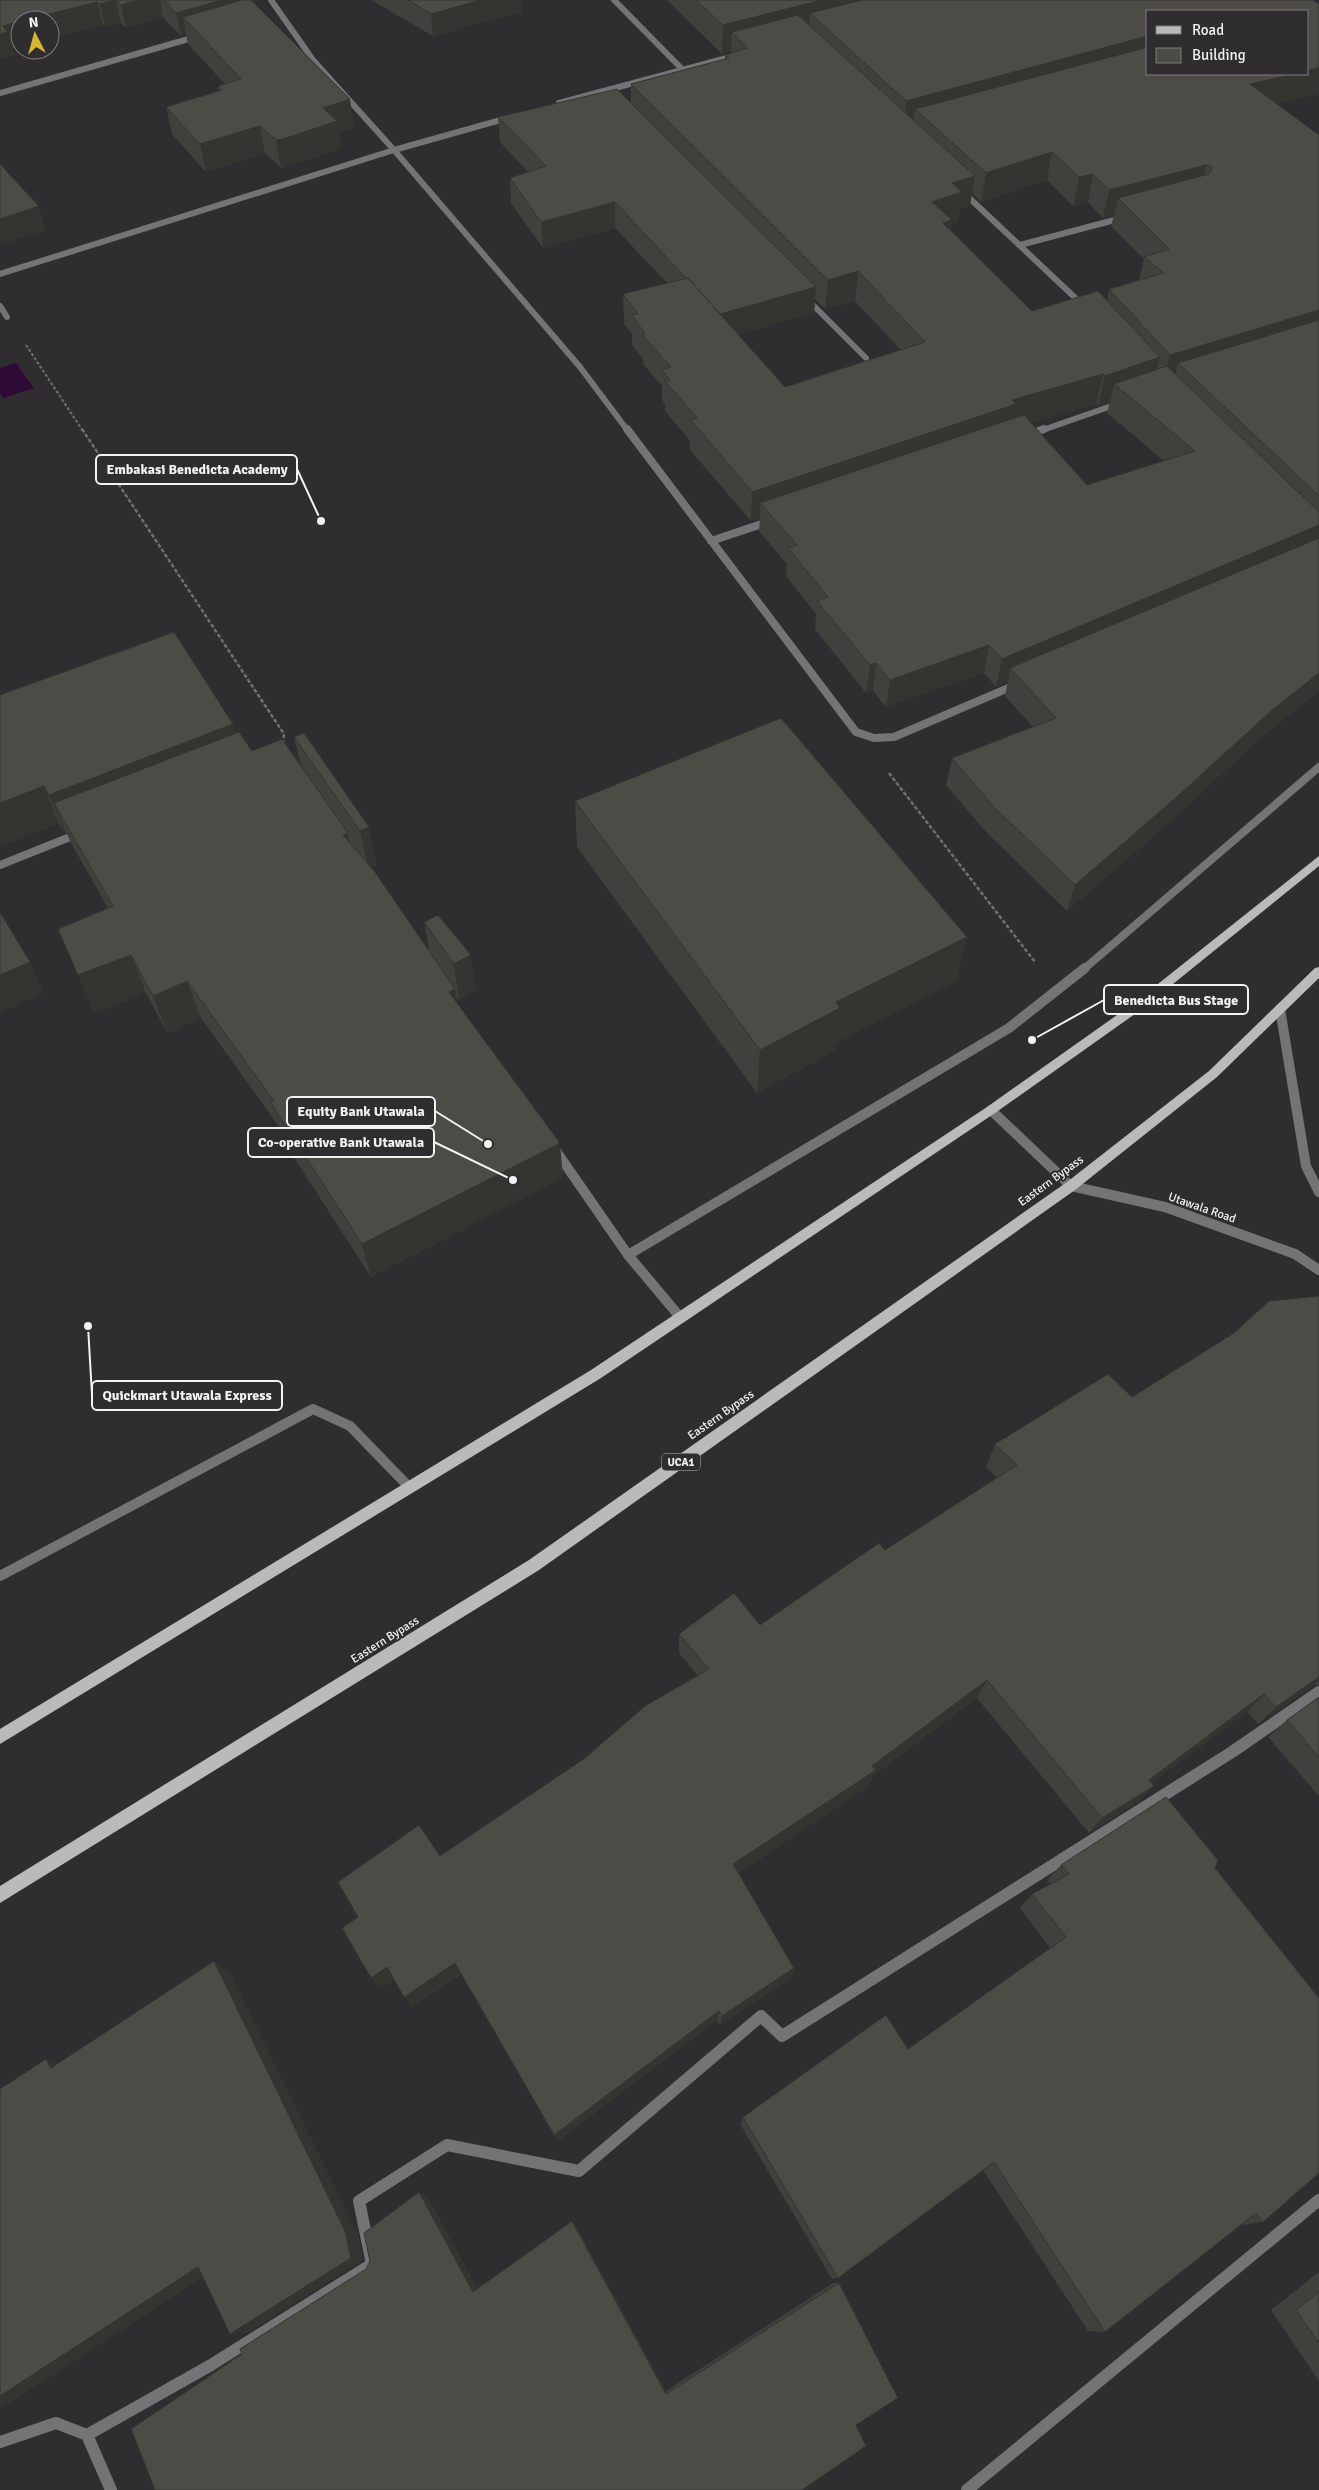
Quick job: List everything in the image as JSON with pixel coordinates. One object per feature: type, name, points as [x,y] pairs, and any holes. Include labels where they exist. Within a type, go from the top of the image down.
[{"type":"main road","points":[[0,1737],[596,1374],[991,1110],[1138,1006],[1267,904],[1319,860]]},
{"type":"main road","name":"Eastern Bypass","points":[[0,1895],[534,1565],[1071,1186],[1213,1074],[1319,971]]},
{"type":"street","points":[[271,0],[288,28],[347,100],[394,150],[580,368],[856,732],[874,738],[894,737],[1030,679]]},
{"type":"street","points":[[614,0],[682,69]]},
{"type":"street","points":[[270,16],[279,13]]},
{"type":"street","points":[[0,93],[205,34]]},
{"type":"street","points":[[555,104],[744,53]]},
{"type":"street","points":[[602,91],[609,98]]},
{"type":"street","points":[[0,274],[394,150],[517,115]]},
{"type":"street","points":[[958,187],[1089,310]]},
{"type":"street","points":[[1020,245],[1134,215]]},
{"type":"street","points":[[803,295],[866,358]]},
{"type":"street","points":[[0,306],[7,317]]},
{"type":"street","points":[[1020,437],[1132,399]]},
{"type":"street","points":[[711,541],[776,519]]},
{"type":"street","points":[[628,1255],[947,1067],[1009,1028],[1058,990],[1319,767]]},
{"type":"street","points":[[0,865],[93,828]]},
{"type":"street","points":[[1280,1009],[1306,1166],[1319,1192]]},
{"type":"street","points":[[991,1110],[1071,1186]]},
{"type":"street","points":[[547,1136],[628,1255],[680,1317]]},
{"type":"street","name":"Utawala Road","points":[[1071,1186],[1165,1207],[1295,1254],[1319,1270]]},
{"type":"street","points":[[0,1576],[313,1409],[350,1426],[410,1488]]},
{"type":"street","points":[[87,2435],[211,2365],[372,2264],[359,2201],[447,2145],[579,2171],[761,2016],[782,2036],[1232,1752],[1319,1692]]},
{"type":"street","points":[[967,2490],[1319,2200]]},
{"type":"street","points":[[0,2442],[56,2423],[87,2435],[111,2490]]},
{"type":"path","points":[[7,317],[284,734],[282,748]]},
{"type":"path","points":[[856,732],[1058,990]]},
{"type":"shaded area","points":[[16,363],[34,388],[3,398],[0,393],[0,368]]},
{"type":"building","points":[[0,0],[115,0],[100,4],[97,2],[60,11],[10,10],[10,24],[3,26],[8,32],[0,34]]},
{"type":"building","points":[[116,0],[139,0],[121,5]]},
{"type":"building","points":[[164,0],[222,0],[176,13]]},
{"type":"building","points":[[242,0],[251,0],[350,99],[323,108],[337,121],[283,139],[276,140],[260,126],[200,144],[166,107],[222,90],[218,86],[241,79],[183,17]]},
{"type":"building","points":[[408,0],[481,0],[431,14]]},
{"type":"building","points":[[696,0],[822,0],[723,25]]},
{"type":"building","points":[[862,0],[1313,0],[1319,4],[1319,68],[1309,70],[1309,10],[1146,10],[1146,37],[906,101],[810,13]]},
{"type":"building","points":[[798,15],[975,176],[952,183],[962,192],[932,202],[952,220],[943,223],[1032,311],[1098,291],[1160,357],[1105,376],[1103,374],[1012,400],[1016,404],[752,492],[691,420],[697,418],[665,381],[670,380],[662,370],[671,367],[642,335],[645,334],[632,315],[638,314],[623,294],[688,278],[785,387],[925,342],[858,271],[828,280],[631,84],[729,58],[725,55],[748,48],[732,32]]},
{"type":"building","points":[[1146,48],[1146,75],[1290,75],[1250,84],[1319,135],[1319,310],[1170,355],[1109,289],[1164,273],[1144,257],[1169,249],[1118,198],[1209,174],[1212,170],[1211,166],[1206,165],[1109,190],[1093,174],[1079,177],[1052,152],[986,173],[915,109]]},
{"type":"building","points":[[617,89],[816,287],[720,314],[615,202],[541,222],[510,178],[546,166],[498,117]]},
{"type":"building","points":[[0,163],[7,172],[39,206],[0,219]]},
{"type":"building","points":[[1319,320],[1319,496],[1178,363]]},
{"type":"building","points":[[1167,366],[1319,512],[1319,525],[1002,659],[989,645],[890,680],[876,663],[870,665],[817,601],[828,597],[788,548],[797,545],[760,503],[1024,415],[1087,485],[1195,451],[1114,384]]},
{"type":"building","points":[[1319,538],[1319,673],[1270,712],[1179,795],[1075,885],[993,806],[952,758],[1056,718],[1010,668]]},
{"type":"building","points":[[174,632],[233,724],[49,795],[44,786],[0,803],[0,695]]},
{"type":"building","points":[[781,718],[967,937],[836,1002],[840,1008],[760,1050],[575,801]]},
{"type":"building","points":[[239,732],[252,751],[282,739],[348,833],[343,835],[375,872],[455,989],[449,992],[560,1143],[362,1244],[271,1103],[274,1101],[187,981],[153,996],[131,955],[78,975],[58,929],[113,906],[54,803]]},
{"type":"building","points":[[304,733],[369,827],[360,831],[294,737]]},
{"type":"building","points":[[0,912],[30,962],[0,975]]},
{"type":"building","points":[[438,915],[471,955],[454,964],[424,922]]},
{"type":"building","points":[[1319,1296],[1319,1677],[1276,1707],[1264,1694],[1149,1780],[1154,1786],[1102,1818],[987,1680],[872,1766],[876,1770],[733,1864],[794,1968],[722,2016],[719,2011],[554,2135],[455,1963],[404,1997],[387,1967],[371,1978],[342,1928],[358,1917],[338,1882],[419,1825],[440,1856],[585,1758],[645,1706],[709,1669],[679,1634],[734,1593],[760,1625],[879,1543],[885,1550],[1017,1465],[995,1444],[1108,1374],[1132,1397],[1234,1333],[1269,1301]]},
{"type":"building","points":[[1319,1697],[1319,1757],[1287,1720]]},
{"type":"building","points":[[1166,1797],[1218,1860],[1215,1868],[1319,1998],[1319,2173],[1263,2222],[1256,2213],[1105,2332],[994,2162],[838,2278],[743,2117],[886,2015],[908,2049],[1066,1937],[1032,1894],[1069,1874],[1061,1865]]},
{"type":"building","points":[[214,1961],[345,2231],[351,2258],[230,2334],[198,2267],[0,2396],[0,2089],[46,2059],[51,2068]]},
{"type":"building","points":[[419,2192],[473,2292],[572,2221],[666,2394],[839,2283],[898,2398],[856,2425],[866,2446],[802,2490],[155,2490],[131,2429],[242,2354],[240,2349],[366,2269],[370,2261],[364,2233]]},
{"type":"building","points":[[1319,2292],[1319,2343],[1296,2310]]},
{"type":"place","name":"Embakasi Benedicta Academy","points":[[321,521]]},
{"type":"place","name":"Benedicta Bus Stage","points":[[1032,1040]]},
{"type":"place","name":"Equity Bank Utawala","points":[[488,1144]]},
{"type":"place","name":"Co-operative Bank Utawala","points":[[513,1180]]},
{"type":"place","name":"Quickmart Utawala Express","points":[[88,1326]]}]
